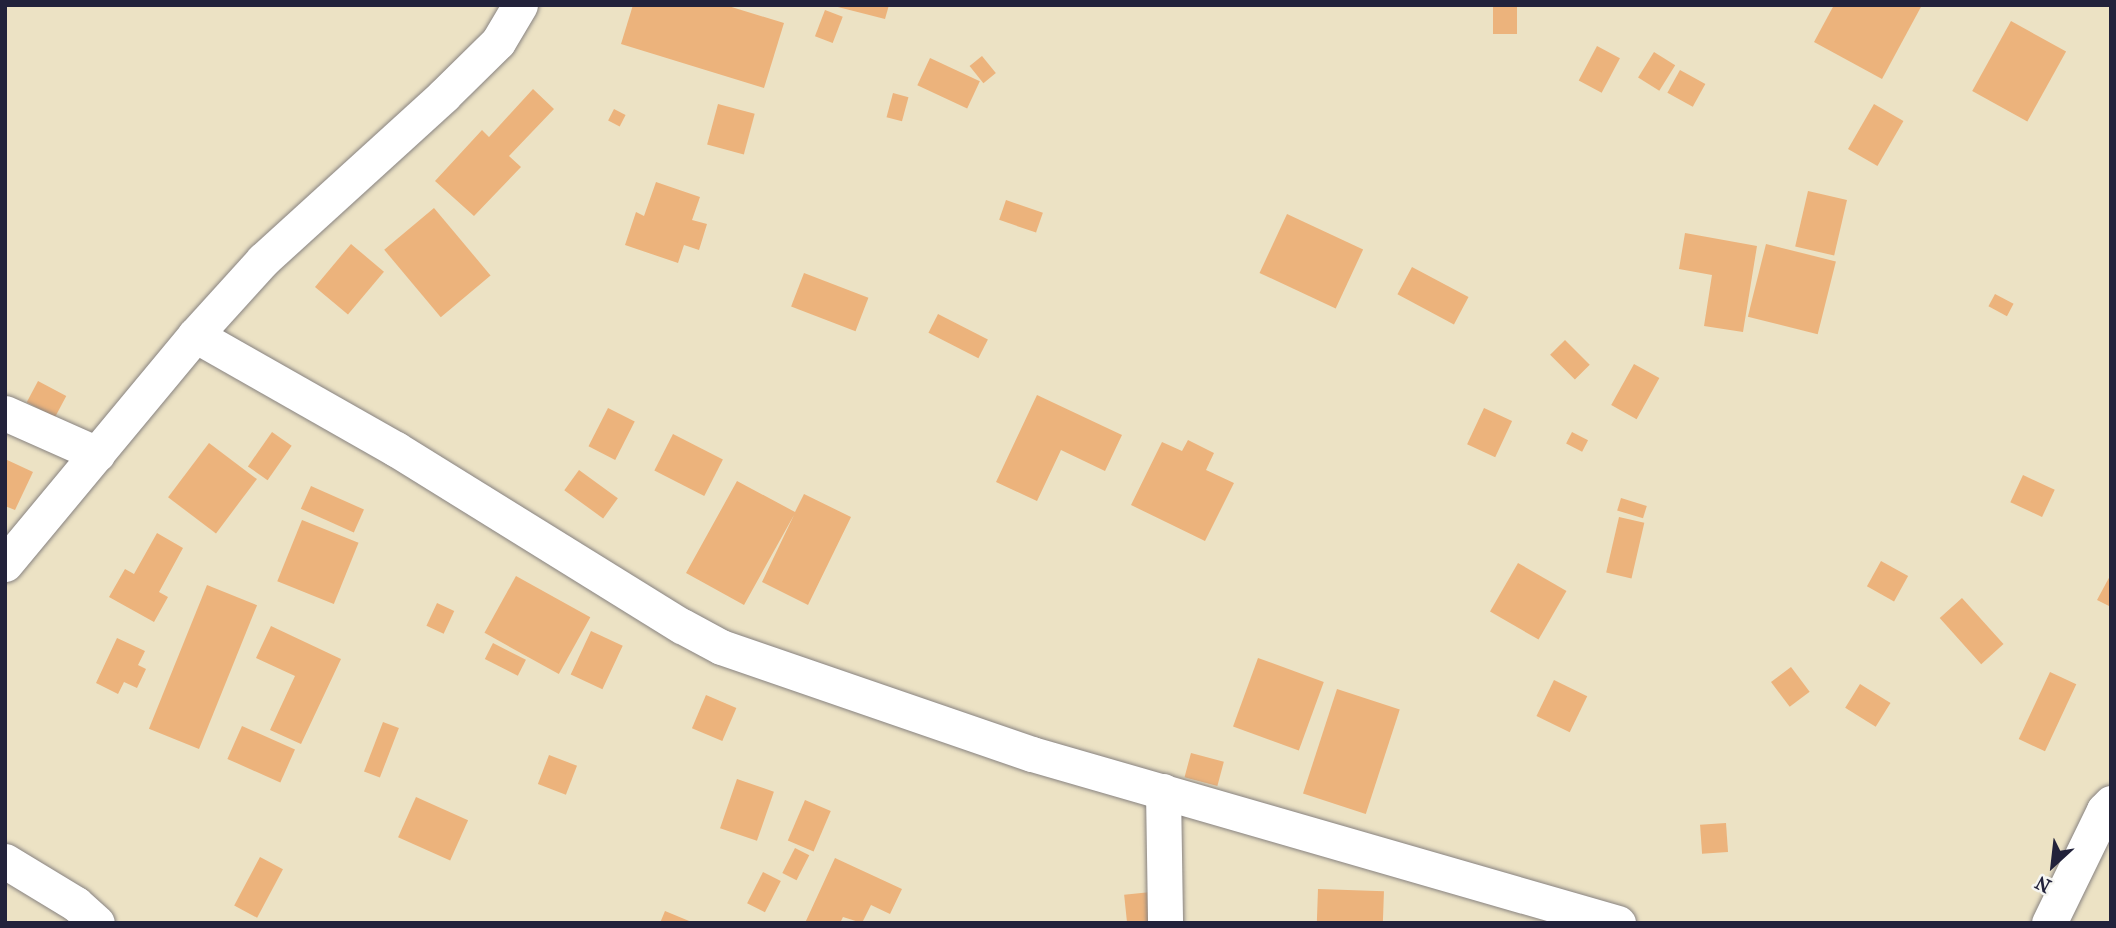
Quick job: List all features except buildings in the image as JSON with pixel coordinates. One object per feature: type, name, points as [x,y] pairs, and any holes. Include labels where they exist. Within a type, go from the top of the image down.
[{"type":"street","points":[[5,564],[195,335],[263,260],[443,96],[498,42],[520,5]]},
{"type":"street","points":[[195,335],[396,449],[682,626],[721,646],[987,740],[1618,923]]},
{"type":"street","points":[[5,413],[97,454]]},
{"type":"street","points":[[1163,791],[1165,923]]},
{"type":"street","points":[[2049,923],[2104,810],[2111,803]]},
{"type":"street","points":[[5,861],[76,904],[97,923]]}]
